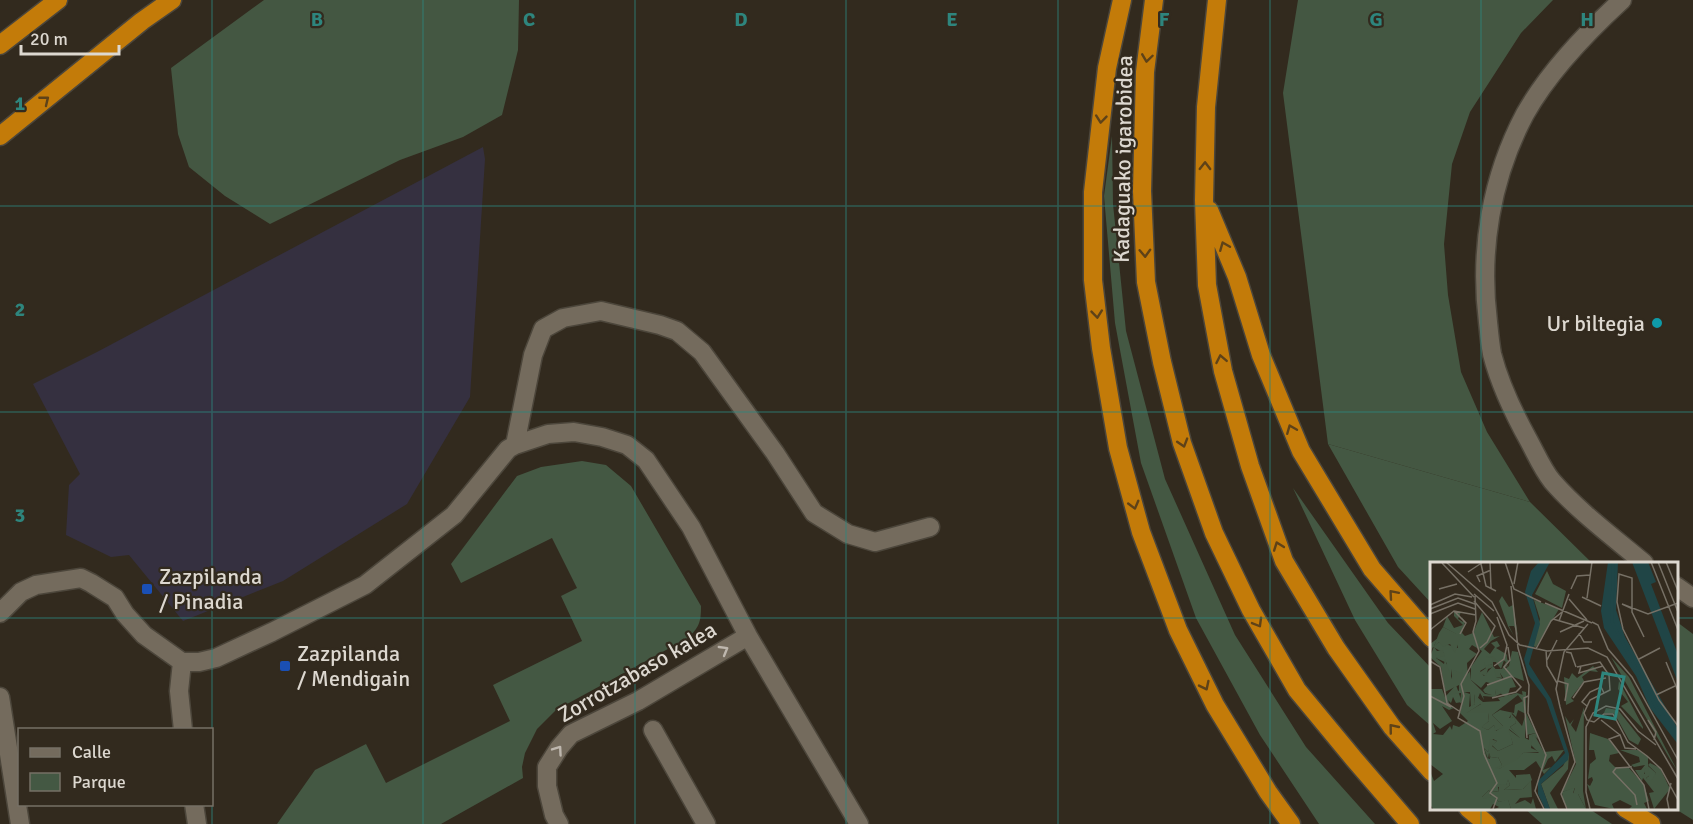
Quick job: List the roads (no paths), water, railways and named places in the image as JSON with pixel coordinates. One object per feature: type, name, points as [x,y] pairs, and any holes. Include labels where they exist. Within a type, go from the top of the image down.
[{"type":"highway","points":[[0,45],[58,0]]},
{"type":"highway","points":[[0,136],[142,21],[172,0]]},
{"type":"highway","points":[[1122,0],[1107,68],[1093,192],[1093,280],[1101,348],[1118,448],[1141,532],[1178,630],[1215,705],[1268,792],[1291,824]]},
{"type":"highway","name":"Kadaguako igarobidea","points":[[1154,0],[1145,72],[1142,192],[1146,282],[1161,362],[1182,443],[1214,533],[1251,610],[1298,690],[1410,824]]},
{"type":"highway","points":[[1217,0],[1206,107],[1204,200],[1207,285],[1223,371],[1250,466],[1284,561],[1336,648],[1392,727],[1430,770]]},
{"type":"highway","points":[[1204,200],[1237,277],[1262,355],[1301,451],[1372,569],[1430,636]]},
{"type":"highway","points":[[1470,809],[1486,824]]},
{"type":"highway","points":[[1628,809],[1651,824]]},
{"type":"street","points":[[1622,0],[1589,31],[1550,77],[1526,113],[1510,145],[1495,189],[1487,233],[1485,297],[1492,353],[1511,409],[1551,480],[1588,516],[1643,562]]},
{"type":"street","points":[[515,445],[533,355],[543,329],[563,318],[601,311],[676,331],[702,352],[775,453],[814,513],[848,534],[875,542],[930,526]]},
{"type":"street","points":[[0,613],[21,592],[36,585],[81,578],[115,598],[125,614],[144,635],[183,662],[199,662],[216,658],[365,585],[453,515],[508,449],[548,434],[574,432],[602,437],[627,445],[646,460],[691,527],[748,636],[768,666],[859,824]]},
{"type":"street","points":[[1678,587],[1693,598]]},
{"type":"street","name":"Zorrotzabaso kalea","points":[[559,824],[547,786],[547,768],[571,734],[638,701],[748,636]]},
{"type":"street","points":[[183,662],[179,691],[183,728]]},
{"type":"street","points":[[0,696],[20,824]]},
{"type":"street","points":[[653,730],[706,824]]},
{"type":"street","points":[[194,806],[197,824]]},
{"type":"place","name":"Ur biltegia","points":[[1657,323]]},
{"type":"place","name":"Zazpilanda / Pinadia","points":[[147,589]]},
{"type":"place","name":"Zazpilanda / Mendigain","points":[[285,666]]}]
